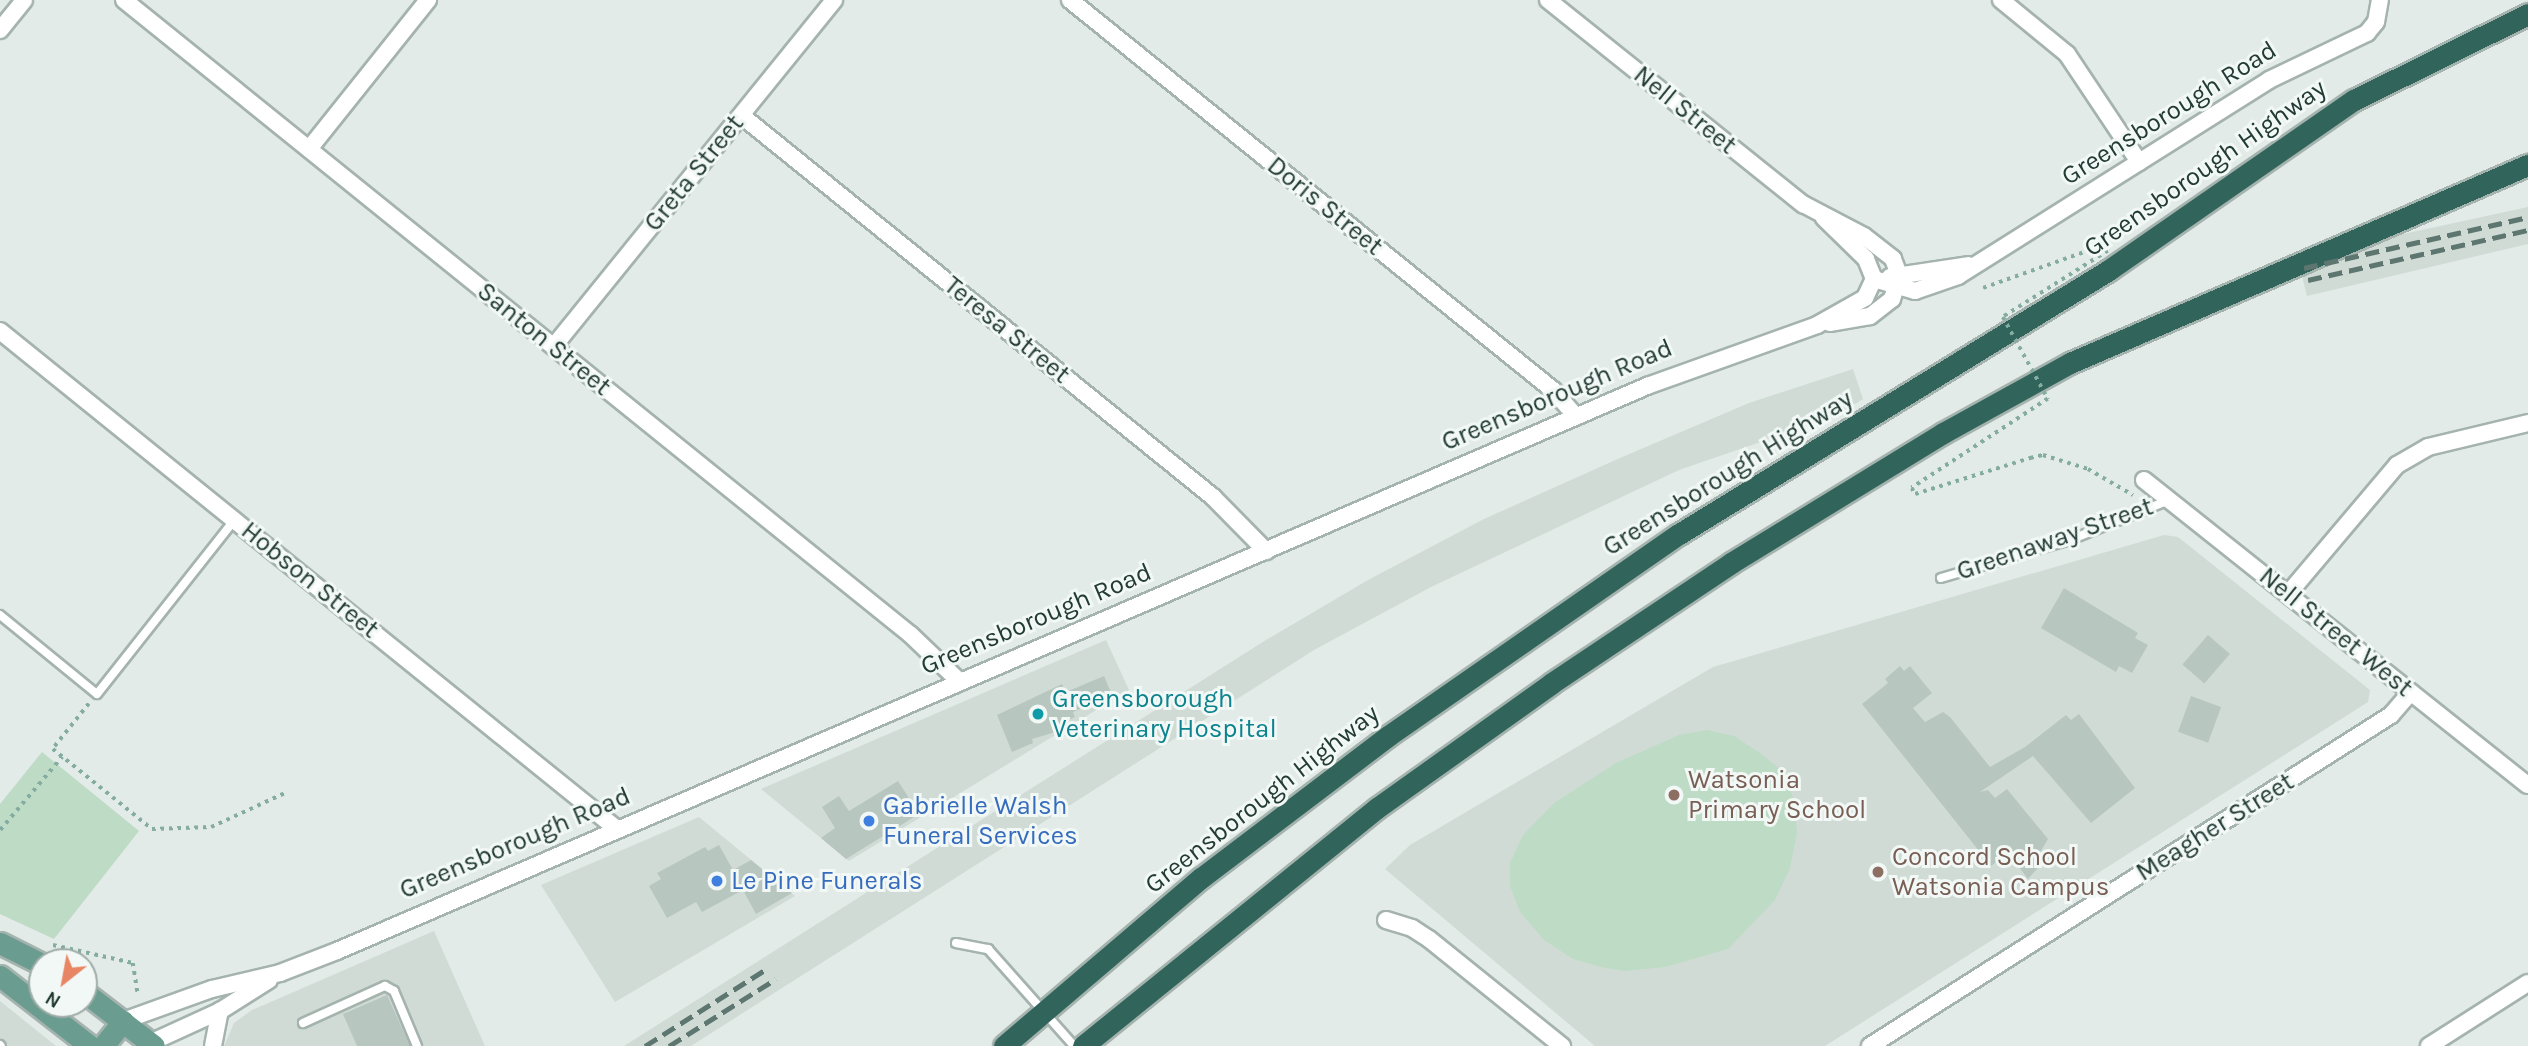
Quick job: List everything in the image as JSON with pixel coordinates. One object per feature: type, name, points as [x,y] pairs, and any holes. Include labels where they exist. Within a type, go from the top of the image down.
[{"type":"highway","name":"Greensborough Highway","points":[[1004,1046],[1201,878],[1388,736],[1679,534],[2109,270],[2354,100],[2528,14]]},
{"type":"highway","points":[[1083,1046],[1267,893],[1454,753],[1731,563],[1943,433],[2070,363],[2528,165]]},
{"type":"main road","points":[[0,943],[28,957]]},
{"type":"main road","points":[[0,976],[90,1046]]},
{"type":"main road","points":[[98,1002],[123,1021],[145,1045]]},
{"type":"main road","name":"Greensborough Road","points":[[103,1046],[123,1021]]},
{"type":"street","points":[[0,30],[24,0]]},
{"type":"street","name":"Santon Street","points":[[124,0],[911,635],[960,682]]},
{"type":"street","points":[[309,149],[428,0]]},
{"type":"street","name":"Greta Street","points":[[554,346],[834,0]]},
{"type":"street","name":"Doris Street","points":[[1070,0],[1553,390],[1576,416]]},
{"type":"street","name":"Nell Street","points":[[1548,0],[1824,218],[1866,259],[1874,279]]},
{"type":"street","points":[[2001,0],[2067,54],[2139,162]]},
{"type":"street","name":"Greensborough Road","points":[[1817,325],[1865,298],[1874,279],[1899,282],[1971,265],[2269,80],[2367,33],[2376,22],[2379,0]]},
{"type":"street","name":"Teresa Street","points":[[742,116],[1213,497],[1266,551]]},
{"type":"street","name":"Nell Street","points":[[1824,218],[1881,247],[1893,259],[1899,282]]},
{"type":"street","name":"Greensborough Road","points":[[123,1021],[150,1008],[280,973],[1576,416],[1737,351],[1817,325],[1870,316],[1899,282]]},
{"type":"street","name":"Hobson Street","points":[[0,331],[618,830]]},
{"type":"street","points":[[2288,594],[2397,465],[2438,444],[2528,423]]},
{"type":"street","name":"Nell Street West","points":[[2144,480],[2528,785]]},
{"type":"street","name":"Meagher Street","points":[[1870,1046],[2391,715],[2411,692]]},
{"type":"street","points":[[1386,920],[1412,928],[1429,939],[1562,1046]]},
{"type":"street","name":"Greensborough Road","points":[[145,1045],[220,1010],[280,973]]},
{"type":"street","points":[[2429,1046],[2528,983]]},
{"type":"street","points":[[213,1046],[220,1010]]},
{"type":"lane","name":"Greenaway Street","points":[[1941,578],[2070,540],[2169,500]]},
{"type":"lane","points":[[0,615],[97,694],[235,519]]},
{"type":"lane","points":[[956,943],[988,950],[1074,1046]]},
{"type":"lane","points":[[303,1023],[385,986],[394,991],[417,1046]]},
{"type":"path","points":[[1983,288],[2104,245],[2108,251],[2003,317],[2048,399],[1912,488],[1915,494],[2043,455],[2102,474],[2124,493],[2136,495]]},
{"type":"path","points":[[97,694],[53,749],[158,831],[211,827],[287,792]]},
{"type":"path","points":[[0,830],[62,756]]},
{"type":"path","points":[[45,942],[81,954],[132,963],[139,996],[150,1008]]},
{"type":"shaded area","points":[[2528,207],[2528,244],[2307,296],[2299,264],[2320,252]]},
{"type":"shaded area","points":[[1853,369],[1863,399],[1836,416],[1679,470],[1431,587],[1314,650],[691,1046],[624,1046],[1266,640],[1368,580],[1484,519],[1620,458],[1749,403]]},
{"type":"shaded area","name":"Watsonia Primary School","points":[[2164,535],[2178,537],[2370,690],[2368,702],[1825,1046],[1595,1046],[1385,869],[1410,845],[1713,667]]},
{"type":"shaded area","points":[[1106,640],[1129,690],[849,861],[761,789]]},
{"type":"shaded area","points":[[699,817],[795,896],[615,1002],[541,885]]},
{"type":"shaded area","points":[[434,931],[485,1046],[224,1046],[234,1023],[252,1010]]},
{"type":"shaded area","points":[[0,1001],[56,1046],[0,1046]]},
{"type":"green space","points":[[1707,730],[1734,736],[1760,753],[1782,771],[1794,800],[1797,833],[1790,868],[1775,900],[1728,949],[1665,967],[1625,971],[1601,967],[1573,959],[1544,940],[1520,912],[1510,886],[1510,863],[1523,835],[1554,803],[1616,763],[1679,735]]},
{"type":"green space","points":[[42,752],[139,831],[54,939],[0,914],[0,804]]},
{"type":"building","points":[[2064,588],[2138,633],[2135,638],[2148,645],[2132,673],[2119,666],[2116,672],[2041,628]]},
{"type":"building","points":[[2208,635],[2230,654],[2204,683],[2182,664]]},
{"type":"building","points":[[1900,666],[1904,671],[1910,666],[1932,693],[1913,708],[1925,722],[1943,712],[1990,767],[2025,747],[2066,715],[2071,720],[2079,714],[2135,788],[2091,823],[2033,756],[1980,792],[1988,790],[1995,798],[2007,789],[2048,839],[2039,854],[2046,859],[2028,879],[2015,862],[2007,868],[2000,859],[1991,866],[1862,704],[1888,683],[1885,679]]},
{"type":"building","name":"Greensborough Veterinary Hospital","points":[[1104,676],[1112,695],[1073,712],[1075,717],[1056,725],[1059,731],[1032,739],[1033,743],[1012,752],[997,715],[1062,684],[1066,692]]},
{"type":"building","points":[[2191,696],[2221,707],[2208,743],[2178,732]]},
{"type":"building","name":"Gabrielle Walsh Funeral Services","points":[[898,781],[919,814],[846,859],[821,838],[835,828],[822,807],[839,796],[849,811]]},
{"type":"building","name":"Le Pine Funerals","points":[[719,845],[733,870],[751,860],[792,893],[756,914],[743,890],[702,912],[696,902],[667,918],[649,886],[661,879],[657,873],[705,847],[708,851]]},
{"type":"building","points":[[387,995],[410,1046],[357,1046],[343,1014]]},
{"type":"railway","points":[[2304,268],[2528,217]]},
{"type":"railway","points":[[2308,280],[2528,230]]},
{"type":"railway","points":[[645,1046],[768,968]]},
{"type":"railway","points":[[669,1046],[776,979]]},
{"type":"place","name":"Greensborough Veterinary Hospital","points":[[1038,714]]},
{"type":"place","name":"Watsonia Primary School","points":[[1674,795]]},
{"type":"place","name":"Gabrielle Walsh Funeral Services","points":[[869,821]]},
{"type":"place","name":"Concord School Watsonia Campus","points":[[1878,872]]},
{"type":"place","name":"Le Pine Funerals","points":[[717,881]]}]
